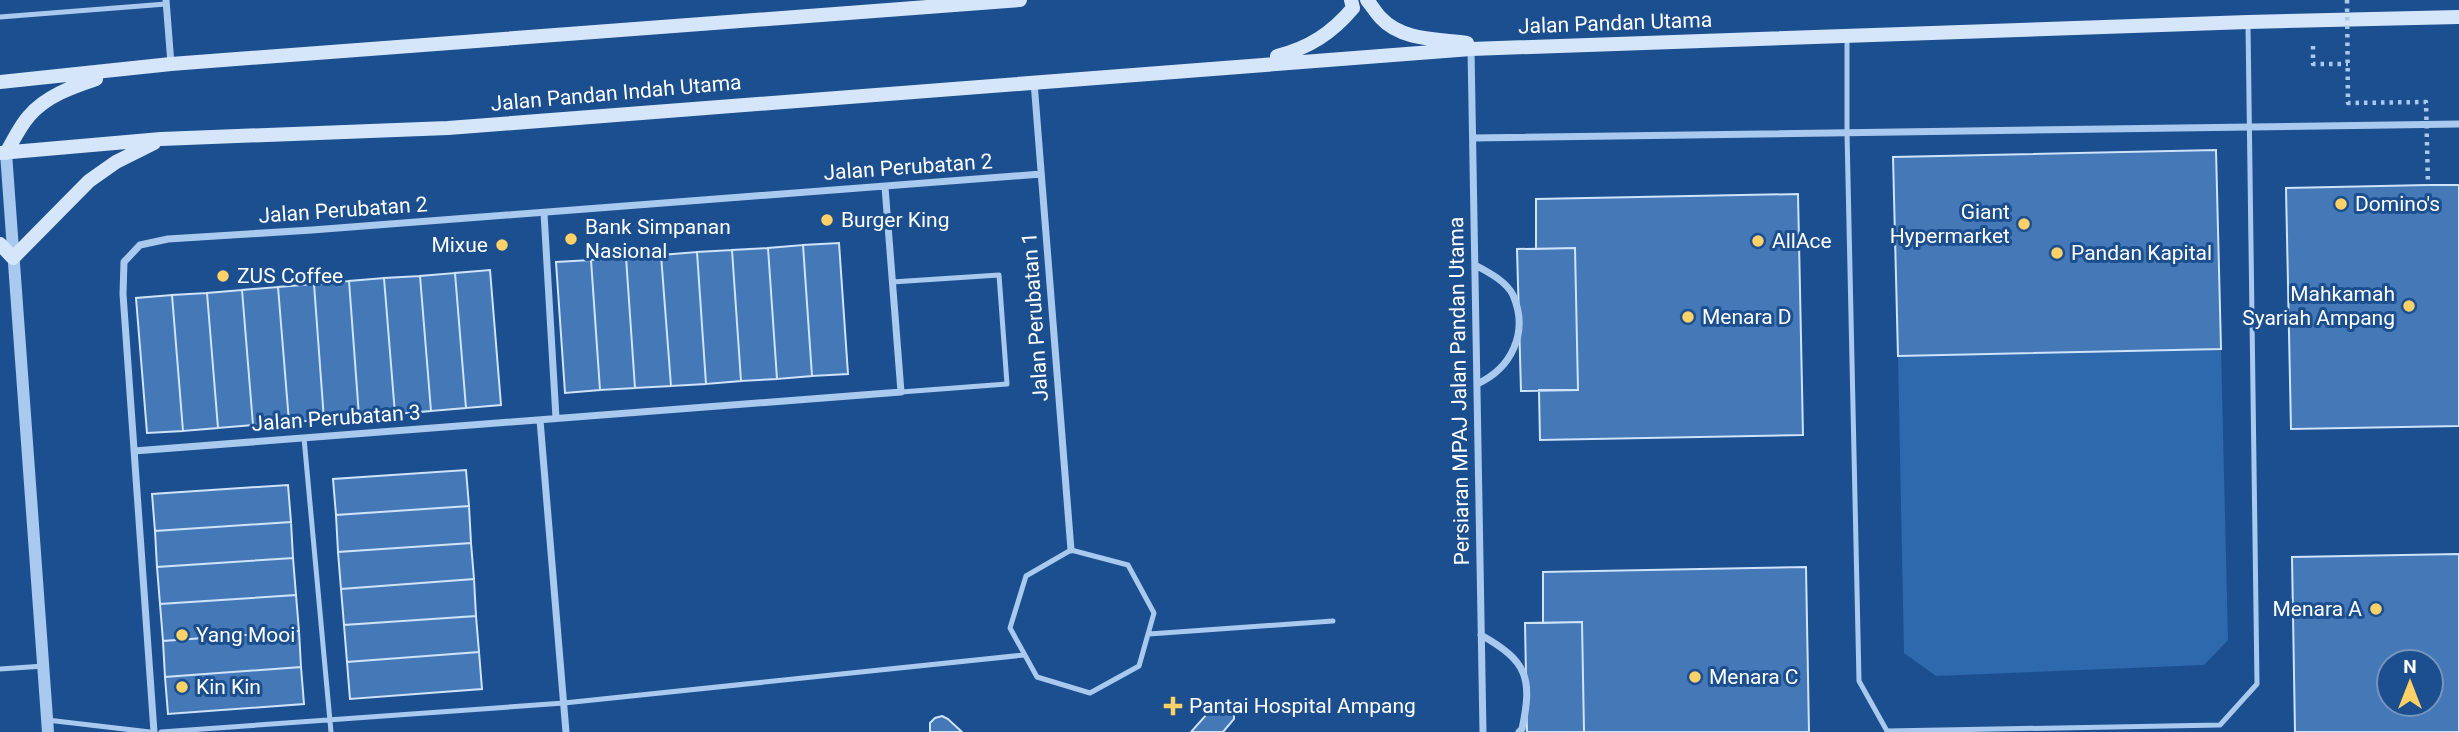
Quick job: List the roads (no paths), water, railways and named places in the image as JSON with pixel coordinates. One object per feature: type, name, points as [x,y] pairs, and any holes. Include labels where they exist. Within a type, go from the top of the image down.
[{"type":"main road","points":[[0,82],[171,64],[1020,0]]},
{"type":"main road","points":[[1235,66],[1297,51],[1326,35],[1353,8],[1351,0]]},
{"type":"main road","points":[[1367,0],[1381,19],[1398,30],[1415,36],[1507,48]]},
{"type":"main road","name":"Jalan Pandan Utama","points":[[1235,66],[1471,49],[2459,17]]},
{"type":"main road","name":"Jalan Pandan Indah Utama","points":[[2,151],[161,139],[448,128],[1235,66]]},
{"type":"main road","points":[[2,151],[29,116],[47,100],[116,71]]},
{"type":"main road","points":[[0,244],[13,258],[89,181],[116,162],[161,139]]},
{"type":"street","points":[[166,2],[171,64]]},
{"type":"street","name":"Persiaran MPAJ Jalan Pandan Utama","points":[[1471,49],[1483,732]]},
{"type":"street","name":"Jalan Perubatan 1","points":[[1034,81],[1071,550]]},
{"type":"street","points":[[1473,138],[2459,124]]},
{"type":"street","points":[[2,151],[13,258],[48,726]]},
{"type":"street","name":"Jalan Perubatan 2","points":[[152,732],[123,294],[124,262],[140,245],[168,239],[1041,174]]},
{"type":"street","points":[[885,187],[901,392]]},
{"type":"street","points":[[544,213],[555,418]]},
{"type":"street","points":[[1475,265],[1496,276],[1512,293],[1519,325],[1512,356],[1491,378],[1477,384]]},
{"type":"street","name":"Jalan Perubatan 3","points":[[134,452],[901,392]]},
{"type":"street","points":[[540,420],[566,732]]},
{"type":"street","points":[[1481,635],[1505,649],[1522,666],[1528,697],[1522,729],[1519,732]]},
{"type":"lane","points":[[97,0],[98,9]]},
{"type":"lane","points":[[0,17],[166,2]]},
{"type":"lane","points":[[1847,35],[1859,681],[1887,730],[2160,729],[2220,725],[2257,684],[2248,22]]},
{"type":"lane","points":[[892,282],[999,275],[1007,384],[901,392]]},
{"type":"lane","points":[[304,438],[331,732]]},
{"type":"lane","points":[[1071,550],[1128,565],[1154,613],[1139,666],[1090,693],[1037,677],[1010,628],[1026,576],[1071,550]]},
{"type":"lane","points":[[1149,634],[1333,621]]},
{"type":"lane","points":[[161,732],[564,703],[1024,655]]},
{"type":"lane","points":[[0,669],[44,666]]},
{"type":"lane","points":[[48,726],[152,732]]},
{"type":"place","name":"Domino's","points":[[2341,204]]},
{"type":"place","name":"Burger King","points":[[827,220]]},
{"type":"place","name":"Giant Hypermarket","points":[[2024,224]]},
{"type":"place","name":"Bank Simpanan Nasional","points":[[571,239]]},
{"type":"place","name":"AllAce","points":[[1758,241]]},
{"type":"place","name":"Mixue","points":[[502,245]]},
{"type":"place","name":"Pandan Kapital","points":[[2057,253]]},
{"type":"place","name":"ZUS Coffee","points":[[223,276]]},
{"type":"place","name":"Mahkamah Syariah Ampang","points":[[2409,306]]},
{"type":"place","name":"Menara D","points":[[1688,317]]},
{"type":"place","name":"Menara A","points":[[2376,609]]},
{"type":"place","name":"Yang Mooi","points":[[182,635]]},
{"type":"place","name":"Menara C","points":[[1695,677]]},
{"type":"place","name":"Kin Kin","points":[[182,687]]},
{"type":"place","name":"Pantai Hospital Ampang","points":[[1173,706]]}]
